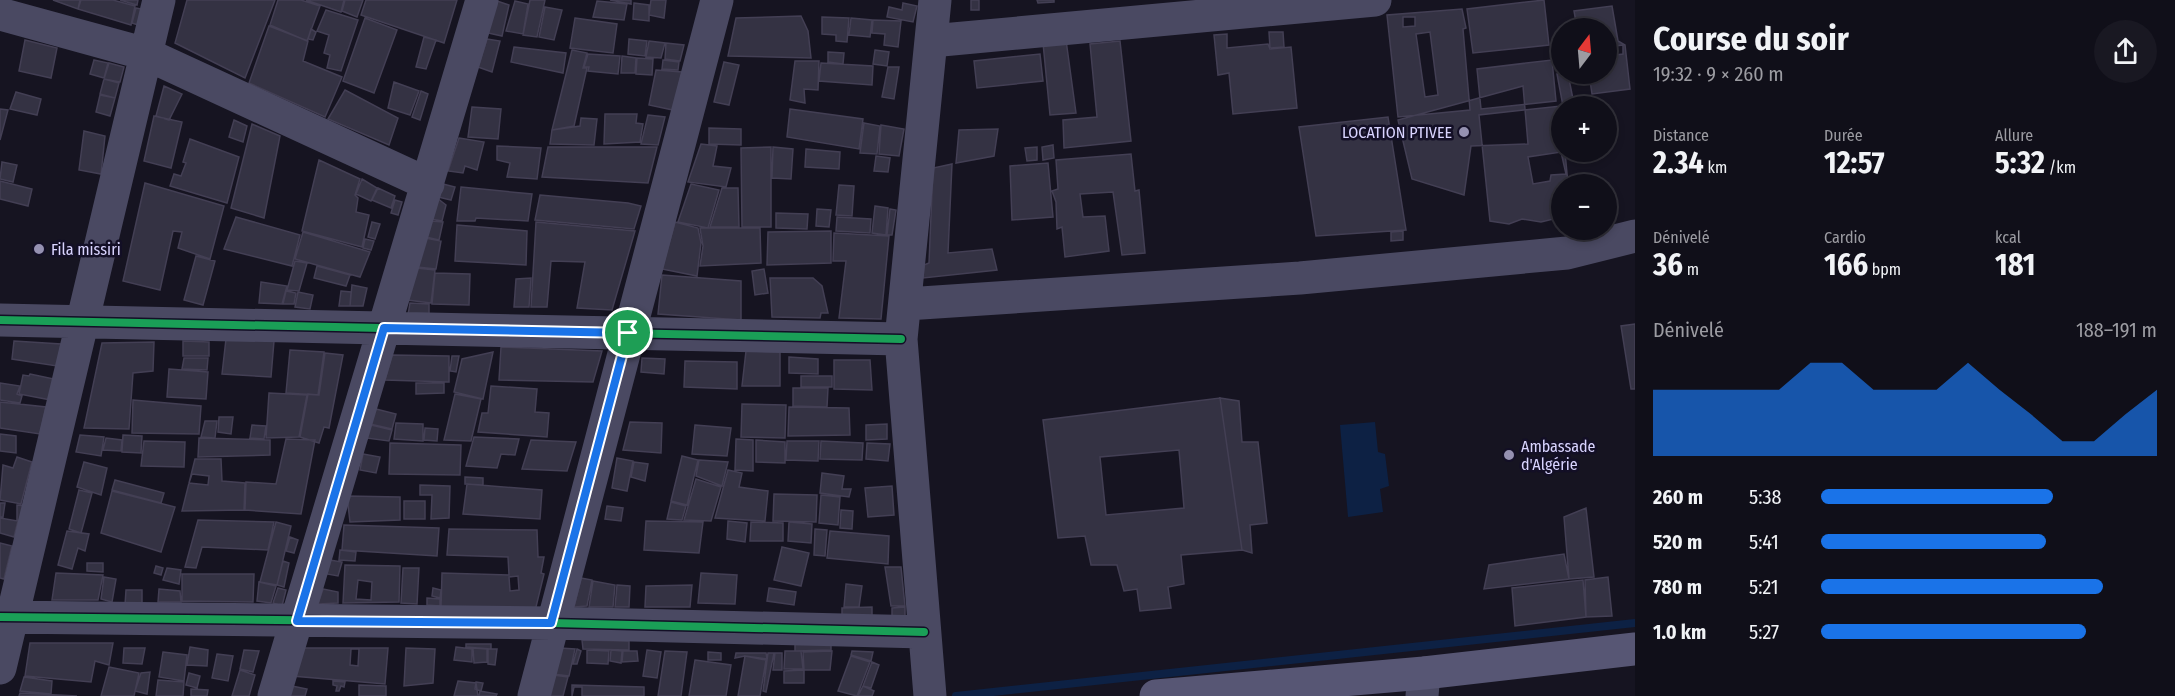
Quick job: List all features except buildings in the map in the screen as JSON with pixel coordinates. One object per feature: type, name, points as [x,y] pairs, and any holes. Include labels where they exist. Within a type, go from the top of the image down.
[{"type":"street","points":[[0,668],[6,617],[82,322],[159,0]]},
{"type":"street","points":[[274,696],[482,0]]},
{"type":"street","points":[[534,696],[551,623],[717,0]]},
{"type":"street","points":[[930,696],[901,339],[935,0]]},
{"type":"street","points":[[931,41],[1375,0]]},
{"type":"street","points":[[0,14],[146,54],[428,184]]},
{"type":"street","points":[[906,304],[1300,278],[1567,253],[1635,236]]},
{"type":"street","points":[[0,320],[901,339]]},
{"type":"street","points":[[6,617],[551,623],[924,632]]},
{"type":"street","points":[[1156,696],[1423,684],[1635,649]]},
{"type":"water","points":[[1375,422],[1378,452],[1385,454],[1389,486],[1380,489],[1383,512],[1348,517],[1340,425]]},
{"type":"waterway","points":[[956,696],[1635,623]]},
{"type":"cycle path","points":[[0,320],[901,339]]},
{"type":"cycle path","points":[[0,617],[551,623],[924,632]]},
{"type":"place","name":"LOCATION PTIVEE","points":[[1464,132]]},
{"type":"place","name":"Fila missiri","points":[[39,249]]},
{"type":"place","name":"Ambassade d'Algérie","points":[[1509,455]]},
{"type":"route","points":[[384,328],[628,333],[551,623],[297,621],[384,328]]}]
